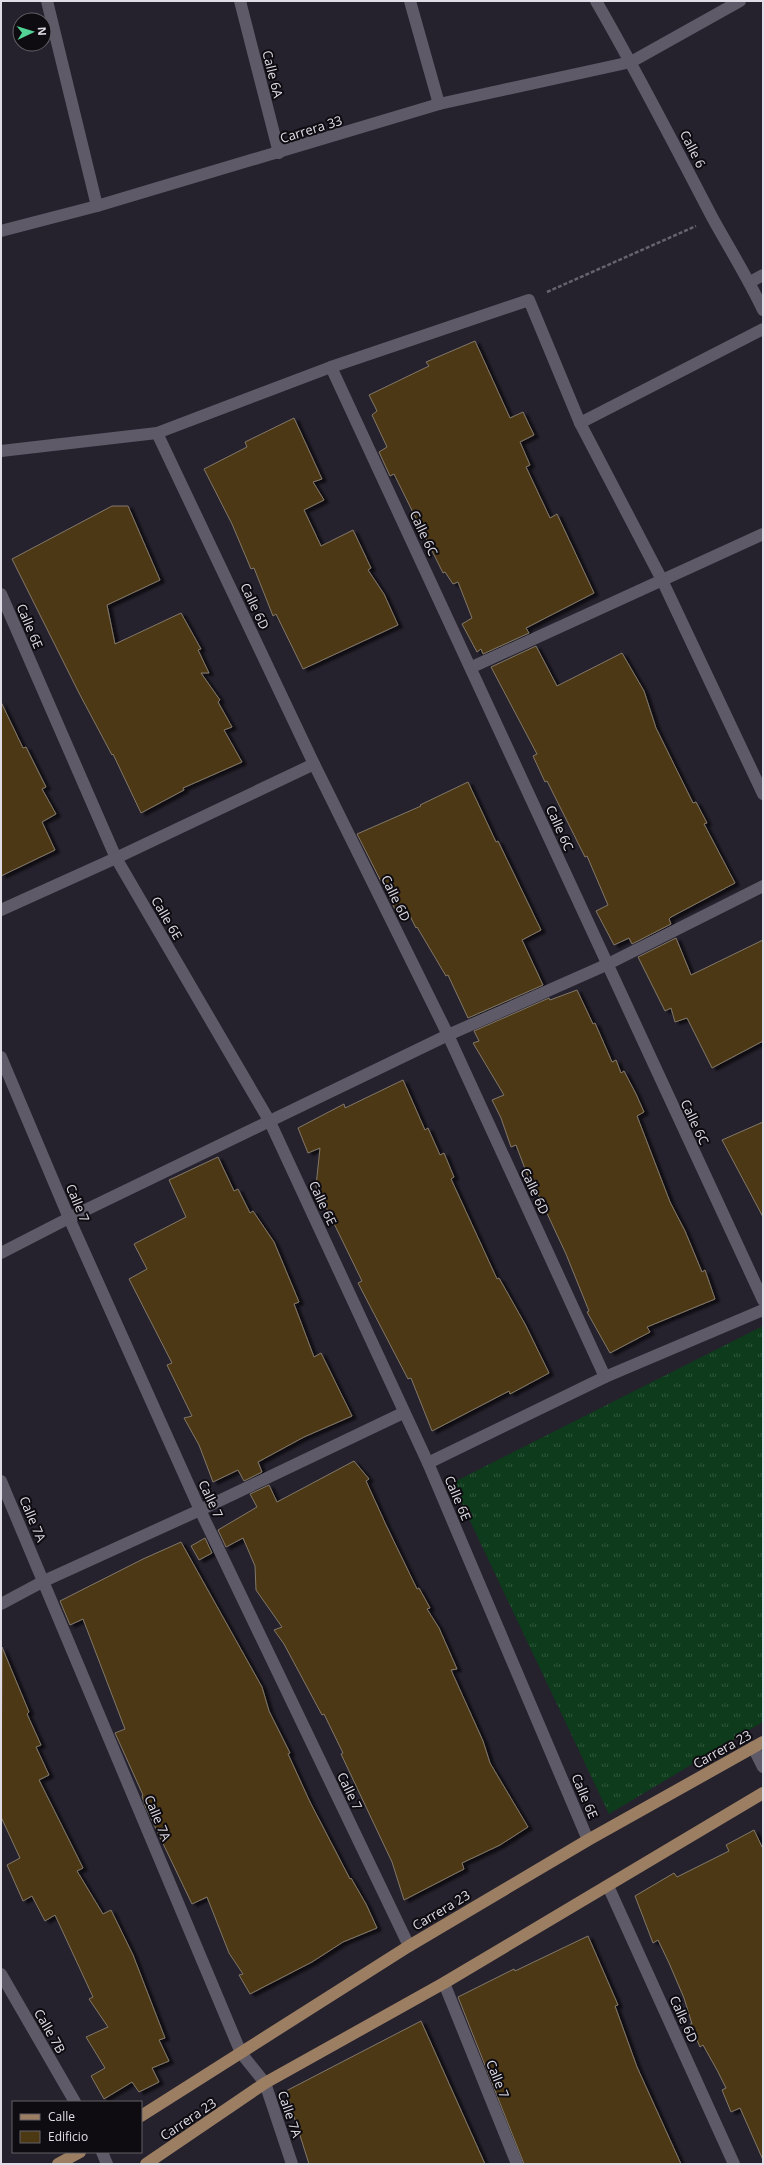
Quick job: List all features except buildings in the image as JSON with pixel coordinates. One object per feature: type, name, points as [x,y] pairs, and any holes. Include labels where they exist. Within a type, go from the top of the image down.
[{"type":"main road","name":"Carrera 23","points":[[142,2115],[408,1946],[588,1840],[758,1744]]},
{"type":"main road","name":"Carrera 23","points":[[146,2164],[265,2083],[444,1983],[763,1792]]},
{"type":"main road","points":[[58,2164],[78,2153]]},
{"type":"street","points":[[47,1],[97,206]]},
{"type":"street","name":"Calle 6A","points":[[240,1],[279,153]]},
{"type":"street","points":[[410,1],[439,104]]},
{"type":"street","name":"Calle 6","points":[[596,1],[631,62],[713,219],[750,282],[763,310]]},
{"type":"street","name":"Carrera 33","points":[[1,231],[97,206],[279,153],[439,104],[631,62],[740,1]]},
{"type":"street","points":[[750,282],[763,275]]},
{"type":"street","points":[[1,451],[157,433],[330,367],[529,300],[580,423],[662,580],[763,794]]},
{"type":"street","points":[[580,423],[763,329]]},
{"type":"street","name":"Calle 6C","points":[[330,367],[472,667],[606,965],[763,1300]]},
{"type":"street","name":"Calle 6D","points":[[157,433],[314,764],[448,1035],[605,1377]]},
{"type":"street","points":[[472,667],[763,534]]},
{"type":"street","name":"Calle 6E","points":[[1,594],[116,858],[270,1122],[403,1413],[428,1463],[588,1840]]},
{"type":"street","points":[[1,910],[116,858],[314,764]]},
{"type":"street","points":[[1,1252],[448,1035],[606,965],[763,886]]},
{"type":"street","name":"Calle 7","points":[[1,1057],[69,1218],[200,1510],[408,1946]]},
{"type":"street","points":[[428,1463],[605,1377],[763,1310]]},
{"type":"street","points":[[1,1604],[44,1581],[200,1510],[403,1413]]},
{"type":"street","name":"Calle 7A","points":[[1,1481],[241,2053],[265,2083],[292,2164]]},
{"type":"street","points":[[758,1744],[763,1767]]},
{"type":"street","name":"Calle 6D","points":[[608,1886],[734,2164]]},
{"type":"street","name":"Calle 7B","points":[[1,1974],[74,2101]]},
{"type":"street","name":"Calle 7","points":[[444,1983],[517,2164]]},
{"type":"street","points":[[102,2153],[107,2164]]},
{"type":"path","points":[[529,300],[713,219]]},
{"type":"green space","points":[[763,1326],[763,1722],[609,1814],[452,1483]]}]
